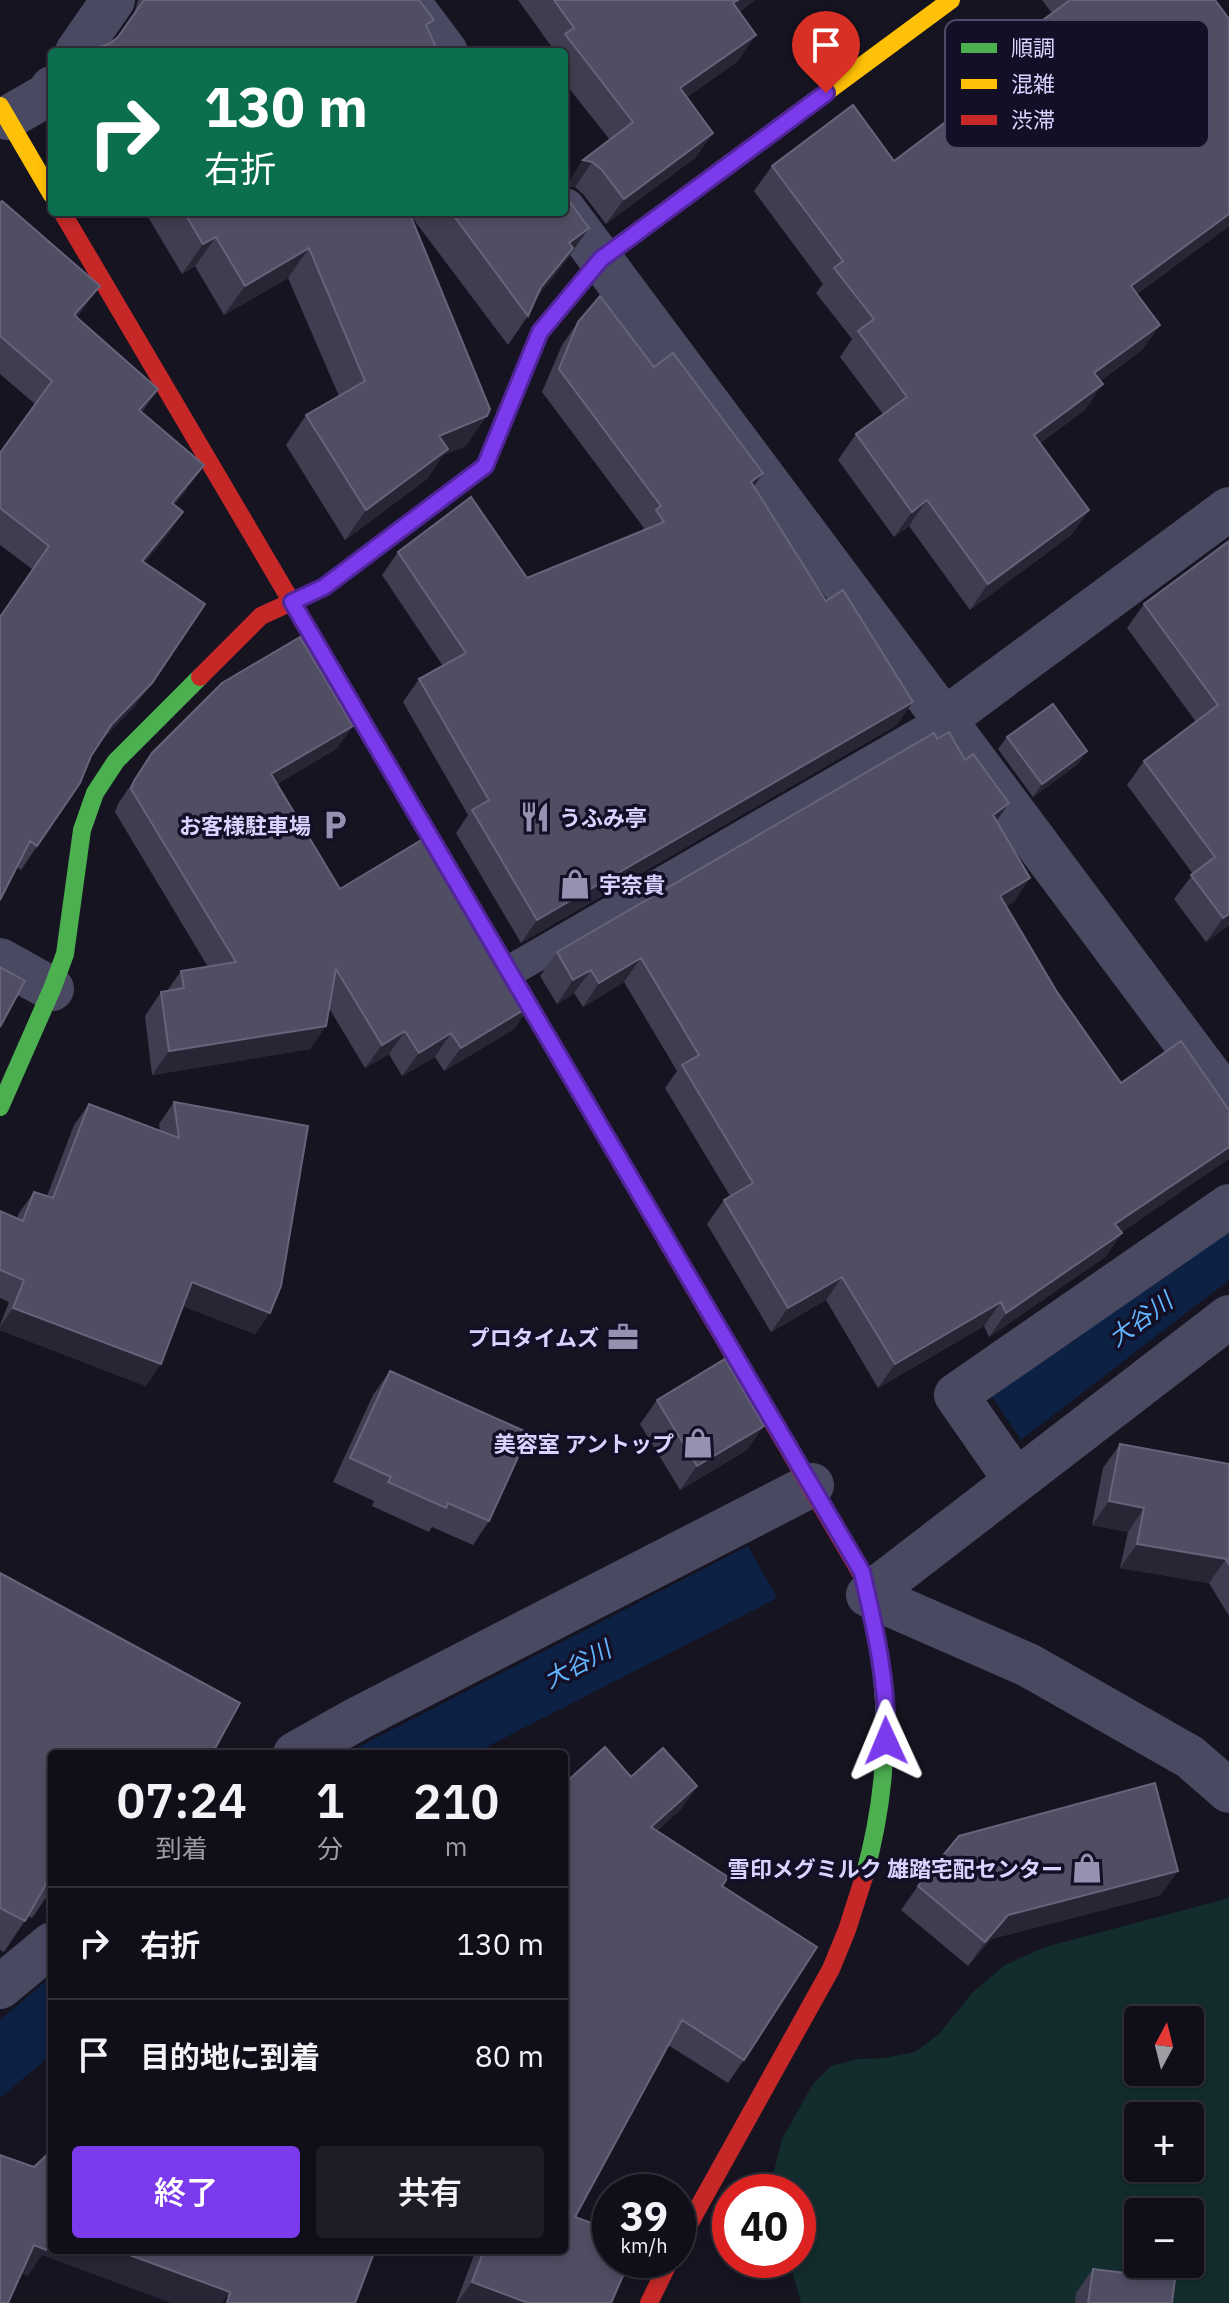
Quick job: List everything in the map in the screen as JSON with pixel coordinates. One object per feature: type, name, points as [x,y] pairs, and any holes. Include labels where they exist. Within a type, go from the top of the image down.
[{"type":"street","points":[[80,48],[113,0]]},
{"type":"street","points":[[407,0],[443,48]]},
{"type":"street","points":[[0,1107],[65,954],[82,830],[95,793],[116,761],[261,616],[324,587],[485,466],[540,332],[601,259],[951,0]]},
{"type":"street","points":[[48,94],[4,112],[48,188]]},
{"type":"street","points":[[568,215],[1229,1101]]},
{"type":"street","points":[[64,216],[862,1572],[879,1643],[887,1717],[884,1791],[871,1864],[831,1969],[696,2212]]},
{"type":"street","points":[[945,719],[1229,509]]},
{"type":"street","points":[[0,960],[52,989]]},
{"type":"street","points":[[1016,1481],[956,1395],[1229,1206]]},
{"type":"street","points":[[868,1595],[1229,1317]]},
{"type":"street","points":[[302,1750],[812,1485]]},
{"type":"street","points":[[868,1595],[1028,1665],[1190,1757],[1229,1791]]},
{"type":"street","points":[[0,1987],[48,1947]]},
{"type":"street","points":[[649,2303],[661,2278]]},
{"type":"lane","points":[[510,971],[945,719]]},
{"type":"green space","points":[[1229,1898],[1229,2303],[801,2303],[794,2278],[816,2278],[816,2174],[773,2174],[782,2139],[813,2084],[831,2066],[858,2059],[915,2052],[939,2034],[973,1992],[1005,1965],[1045,1947]]},
{"type":"water","name":"大谷川","points":[[1229,1230],[1229,1280],[1021,1440],[991,1395]]},
{"type":"water","name":"大谷川","points":[[748,1546],[777,1598],[481,1750],[353,1750]]},
{"type":"water","points":[[48,1979],[48,2057],[0,2098],[0,2020]]},
{"type":"building","points":[[144,0],[419,0],[434,20],[426,25],[436,48],[95,48],[109,44],[118,37]]},
{"type":"building","points":[[554,0],[738,0],[733,3],[756,35],[680,88],[713,133],[624,199],[601,169],[583,160],[633,122],[565,34],[574,28]]},
{"type":"building","points":[[1070,0],[1215,0],[1229,19],[1229,214],[1131,286],[1160,325],[1094,373],[1103,384],[1034,435],[1089,510],[988,584],[927,500],[912,512],[856,434],[907,397],[858,331],[874,319],[834,268],[843,261],[772,166],[853,105],[894,161],[945,122],[945,148],[1209,148],[1209,20],[1043,20]]},
{"type":"building","points":[[568,199],[589,228],[569,243],[573,248],[541,287],[528,316],[454,216],[568,216]]},
{"type":"building","points":[[2,201],[100,286],[74,315],[158,389],[139,410],[204,465],[172,503],[183,512],[142,561],[205,604],[152,683],[112,724],[91,756],[80,783],[37,846],[30,841],[0,900],[0,617],[49,546],[0,508],[0,453],[52,381],[0,336]]},
{"type":"building","points":[[186,216],[411,216],[490,409],[487,416],[439,436],[448,449],[366,510],[306,415],[365,381],[309,248],[245,286],[216,237],[203,244]]},
{"type":"building","points":[[600,296],[654,367],[673,353],[763,473],[751,482],[826,601],[843,590],[913,702],[537,920],[472,810],[489,800],[419,679],[466,653],[398,552],[471,497],[527,578],[664,522],[656,510],[661,506],[559,369],[578,322]]},
{"type":"building","points":[[1229,541],[1229,914],[1223,918],[1191,875],[1215,857],[1144,761],[1218,705],[1144,604]]},
{"type":"building","points":[[300,637],[353,726],[271,774],[340,889],[430,835],[530,1006],[461,1048],[451,1033],[419,1053],[405,1031],[382,1045],[336,969],[326,1026],[169,1051],[161,992],[184,988],[181,971],[236,962],[131,789],[152,753],[222,683]]},
{"type":"building","points":[[1053,704],[1087,751],[1042,784],[1007,737]]},
{"type":"building","points":[[949,732],[965,760],[973,754],[1009,803],[993,815],[1030,878],[1000,896],[1057,992],[1121,1083],[1181,1041],[1229,1110],[1229,1147],[1115,1224],[1122,1233],[1006,1313],[1001,1302],[895,1364],[842,1277],[788,1308],[724,1200],[753,1183],[682,1065],[699,1055],[641,958],[599,983],[591,970],[573,980],[557,952],[934,733],[937,739]]},
{"type":"building","points":[[0,967],[25,981],[0,1027]]},
{"type":"building","points":[[174,1102],[308,1126],[281,1286],[270,1313],[192,1282],[161,1364],[13,1308],[24,1280],[0,1270],[0,1211],[23,1221],[34,1192],[53,1198],[89,1104],[179,1138]]},
{"type":"building","points":[[725,1359],[764,1426],[697,1466],[657,1400]]},
{"type":"building","points":[[390,1371],[529,1433],[489,1521],[448,1503],[446,1508],[388,1482],[391,1477],[350,1458]]},
{"type":"building","points":[[1120,1444],[1229,1464],[1229,1565],[1226,1559],[1137,1544],[1144,1508],[1109,1501]]},
{"type":"building","points":[[0,1573],[240,1703],[214,1750],[48,1750],[48,1885],[25,1921],[0,1908]]},
{"type":"building","points":[[605,1747],[631,1777],[663,1748],[697,1786],[651,1827],[728,1877],[722,1886],[817,1947],[744,2060],[682,2020],[598,2174],[592,2174],[592,2186],[575,2217],[592,2223],[592,2278],[622,2278],[611,2303],[528,2303],[472,2282],[482,2254],[568,2254],[568,1780]]},
{"type":"building","points":[[1155,1783],[1178,1871],[1008,1915],[985,1942],[918,1886],[959,1836]]},
{"type":"building","points":[[48,2154],[48,2244],[46,2250],[34,2245],[8,2303],[0,2303],[0,2155],[34,2167]]},
{"type":"building","points":[[127,2254],[373,2254],[355,2303],[227,2303],[230,2292]]},
{"type":"building","points":[[1093,2269],[1124,2273],[1124,2278],[1175,2279],[1172,2303],[1088,2303]]},
{"type":"traffic: fast","points":[[0,1107],[65,954],[82,830],[95,793],[116,761],[200,677]]},
{"type":"traffic: fast","points":[[863,1577],[879,1653],[885,1727],[880,1801],[864,1877]]},
{"type":"traffic: slow","points":[[615,248],[951,0]]},
{"type":"traffic: slow","points":[[0,106],[48,188]]},
{"type":"traffic: slow","points":[[320,650],[525,999]]},
{"type":"traffic: jam","points":[[64,216],[320,650]]},
{"type":"traffic: jam","points":[[200,677],[261,616],[324,587],[485,466],[540,332],[601,259],[615,248]]},
{"type":"traffic: jam","points":[[525,999],[863,1577]]},
{"type":"traffic: jam","points":[[696,2212],[831,1969],[864,1877]]},
{"type":"traffic: jam","points":[[649,2303],[661,2278]]},
{"type":"place","name":"うふみ亭","points":[[535,817]]},
{"type":"place","name":"お客様駐車場","points":[[335,825]]},
{"type":"place","name":"宇奈貴","points":[[575,884]]},
{"type":"place","name":"プロタイムズ","points":[[623,1337]]},
{"type":"place","name":"美容室 アントップ","points":[[698,1443]]},
{"type":"place","name":"雪印メグミルク 雄踏宅配センター","points":[[1087,1868]]},
{"type":"route","points":[[826,93],[601,259],[540,332],[485,466],[324,587],[292,602],[862,1572],[879,1643],[887,1717],[886,1741]]}]
